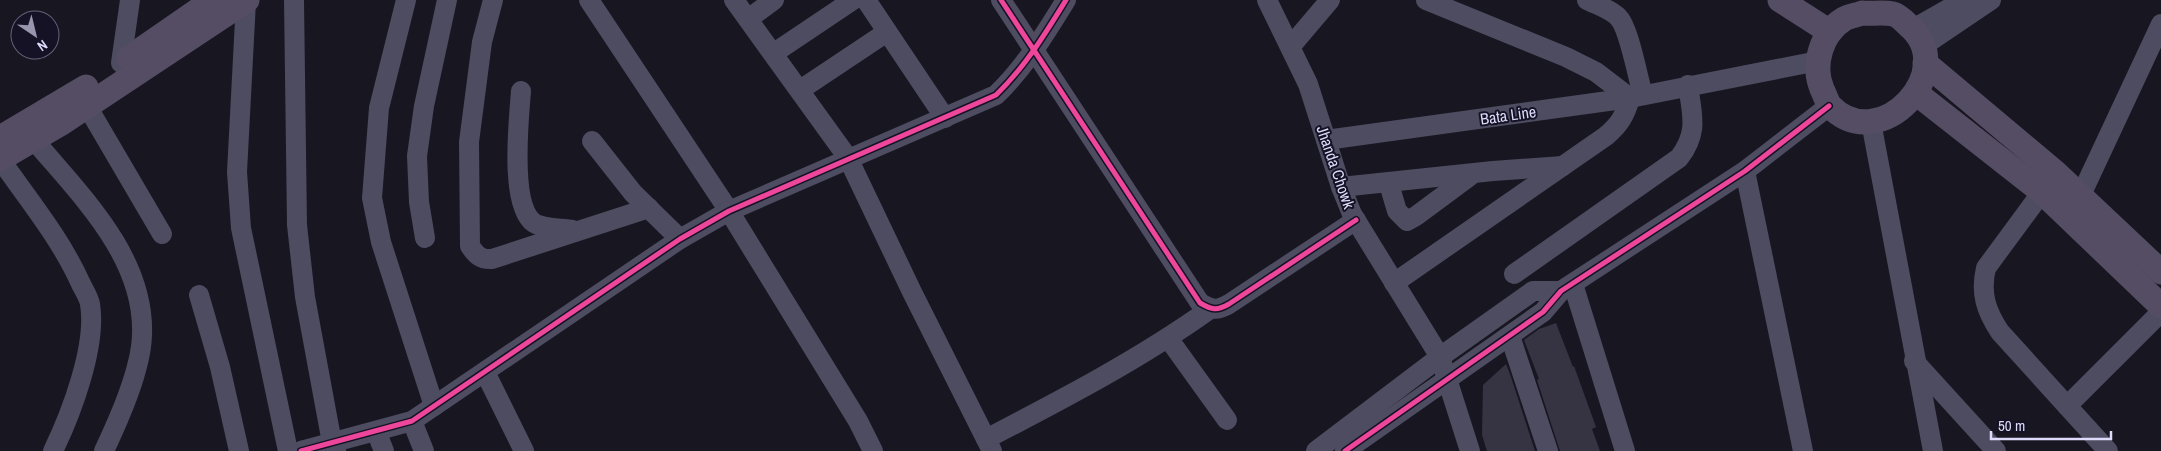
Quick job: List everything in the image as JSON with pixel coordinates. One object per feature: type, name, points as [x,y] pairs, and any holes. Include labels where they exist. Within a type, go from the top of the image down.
[{"type":"main road","points":[[0,138],[56,106],[213,0]]},
{"type":"main road","points":[[0,159],[88,106],[247,0]]},
{"type":"main road","points":[[1780,0],[1830,32]]},
{"type":"main road","points":[[1921,46],[1924,76],[1916,93],[1896,114],[1871,122],[1846,118],[1829,106],[1819,82],[1818,61],[1821,46],[1830,32],[1857,7],[1895,14],[1921,46],[2161,272]]},
{"type":"main road","points":[[1916,93],[2042,192],[2161,306]]},
{"type":"street","points":[[121,63],[130,0]]},
{"type":"street","points":[[247,0],[237,172],[241,228],[288,451]]},
{"type":"street","points":[[294,0],[297,225],[305,297],[334,447]]},
{"type":"street","points":[[406,0],[379,108],[372,198],[381,242],[434,406]]},
{"type":"street","points":[[425,238],[419,202],[416,156],[424,106],[447,0]]},
{"type":"street","points":[[493,0],[482,42],[469,142],[470,246],[476,255],[484,260],[492,259],[649,208]]},
{"type":"street","points":[[589,0],[729,211],[858,422],[873,451]]},
{"type":"street","points":[[734,0],[848,158],[989,445],[1168,338],[1210,309]]},
{"type":"street","points":[[748,19],[774,0]]},
{"type":"street","points":[[774,54],[853,0]]},
{"type":"street","points":[[866,0],[945,118]]},
{"type":"street","points":[[1001,0],[1200,303],[1210,309],[1217,310],[1229,304],[1356,220]]},
{"type":"street","points":[[301,451],[334,447],[376,431],[412,421],[680,239],[729,211],[996,95],[1013,78],[1034,51],[1066,0]]},
{"type":"street","name":"Jhanda Chowk","points":[[1267,0],[1308,84],[1341,187],[1356,220],[1440,357],[1470,451]]},
{"type":"street","points":[[1291,46],[1330,0]]},
{"type":"street","points":[[1426,0],[1566,57],[1596,72],[1636,97]]},
{"type":"street","points":[[1394,283],[1563,166],[1617,126],[1625,116],[1636,97],[1626,31],[1620,18],[1587,0]]},
{"type":"street","points":[[1921,46],[1964,0]]},
{"type":"street","points":[[1921,46],[1991,0]]},
{"type":"street","points":[[2081,195],[2161,24]]},
{"type":"street","points":[[800,90],[887,32]]},
{"type":"street","name":"Bata Line","points":[[1326,140],[1636,97],[1688,85],[1818,61]]},
{"type":"street","points":[[1514,274],[1679,158],[1689,145],[1694,130],[1688,85]]},
{"type":"street","points":[[521,91],[517,144],[518,173],[521,196],[527,214],[533,222],[539,225],[580,230]]},
{"type":"street","points":[[88,106],[162,234]]},
{"type":"street","points":[[1345,451],[1543,312],[1567,288],[1745,171],[1829,106]]},
{"type":"street","points":[[1871,122],[1932,451]]},
{"type":"street","points":[[34,140],[86,202],[123,254],[136,289],[141,314],[142,337],[130,386],[119,420],[104,451]]},
{"type":"street","points":[[592,141],[633,193],[680,239]]},
{"type":"street","points":[[0,159],[56,239],[77,275],[90,304],[88,338],[79,385],[68,419],[53,451]]},
{"type":"street","points":[[1341,187],[1389,184],[1563,166]]},
{"type":"street","points":[[1745,171],[1803,451]]},
{"type":"street","points":[[1389,184],[1398,211],[1407,220],[1416,216],[1472,174]]},
{"type":"street","points":[[2042,192],[1986,268],[1983,281],[1983,296],[1989,316],[2000,332],[2108,451]]},
{"type":"street","points":[[1316,451],[1440,357],[1534,291],[1567,288]]},
{"type":"street","points":[[1567,288],[1625,451]]},
{"type":"street","points":[[199,295],[220,367],[239,451]]},
{"type":"street","points":[[2067,406],[2161,312]]},
{"type":"street","points":[[1510,336],[1548,451]]},
{"type":"street","points":[[1168,338],[1227,420]]},
{"type":"street","points":[[1914,361],[1996,451]]},
{"type":"street","points":[[485,372],[524,451]]},
{"type":"street","points":[[412,421],[424,451]]},
{"type":"street","points":[[376,431],[384,451]]},
{"type":"building","points":[[1556,323],[1596,427],[1592,429],[1600,451],[1560,451],[1537,380],[1539,379],[1524,340],[1539,329]]},
{"type":"building","points":[[1506,364],[1535,451],[1487,451],[1482,435],[1483,385]]},
{"type":"cycle path","points":[[1001,0],[1200,303],[1214,309],[1229,304],[1356,220]]},
{"type":"cycle path","points":[[301,451],[412,421],[680,239],[729,211],[996,95],[1025,62],[1066,0]]},
{"type":"cycle path","points":[[1345,451],[1543,312],[1561,291],[1745,171],[1829,106]]}]
